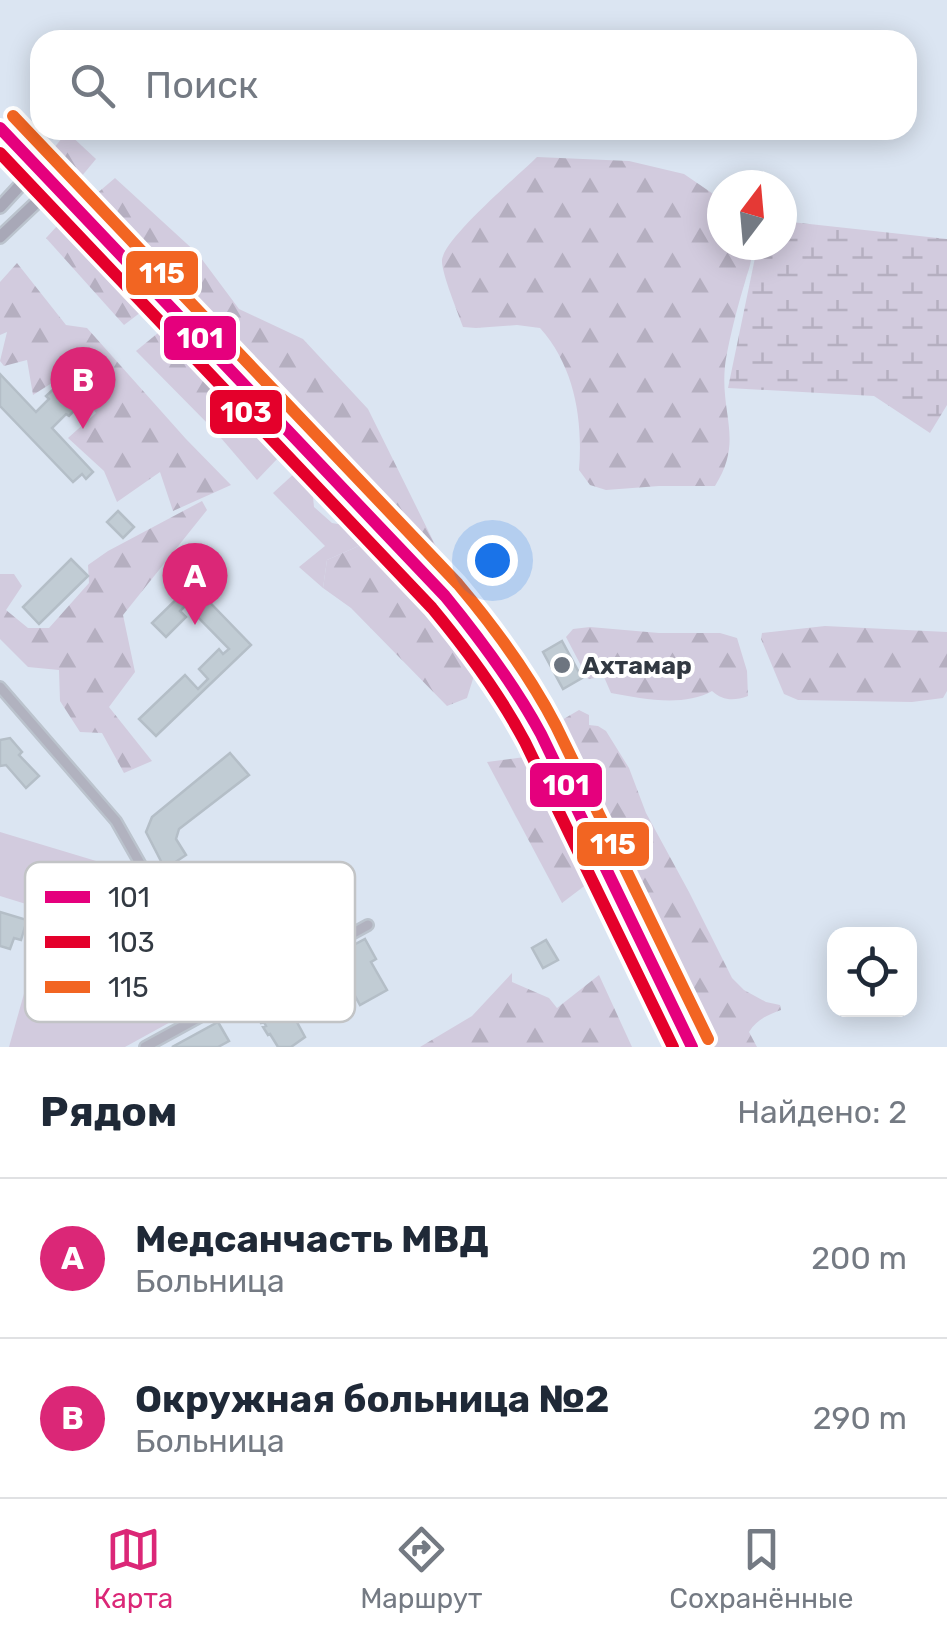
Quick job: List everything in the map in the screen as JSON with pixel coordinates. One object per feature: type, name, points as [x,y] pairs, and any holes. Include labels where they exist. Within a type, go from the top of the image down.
[{"type":"main road","points":[[0,128],[445,596],[490,650],[524,700],[545,741],[692,1047]]},
{"type":"main road","points":[[0,207],[38,167]]},
{"type":"main road","points":[[0,237],[55,184]]},
{"type":"street","points":[[0,688],[116,822],[139,862]]},
{"type":"street","points":[[355,932],[368,925]]},
{"type":"street","points":[[145,1047],[191,1022]]},
{"type":"green space","points":[[60,140],[76,140],[96,159],[76,183],[49,154]]},
{"type":"green space","points":[[537,157],[629,161],[684,174],[707,190],[707,260],[750,260],[725,366],[730,441],[724,470],[715,486],[606,490],[590,485],[579,470],[578,413],[569,377],[540,328],[463,327],[442,260],[468,222]]},
{"type":"green space","points":[[115,178],[198,254],[239,309],[303,339],[368,409],[455,585],[230,359],[88,201]]},
{"type":"green space","points":[[797,223],[947,239],[947,405],[930,433],[874,396],[728,388],[755,260],[797,260]]},
{"type":"green space","points":[[58,225],[145,309],[124,325],[46,238]]},
{"type":"green space","points":[[17,263],[66,325],[87,328],[231,485],[173,511],[160,472],[117,502],[104,471],[68,438],[96,413],[66,374],[33,395],[27,360],[4,366],[0,361],[7,332],[0,335],[0,282]]},
{"type":"green space","points":[[164,328],[240,411],[215,431],[136,351]]},
{"type":"green space","points":[[240,411],[279,457],[257,480],[215,431]]},
{"type":"green space","points":[[296,472],[312,488],[314,507],[332,523],[349,526],[363,544],[327,560],[323,588],[299,567],[325,546],[273,493]]},
{"type":"green space","points":[[202,501],[207,510],[123,615],[135,672],[109,707],[152,761],[124,773],[102,733],[80,732],[60,701],[59,670],[28,667],[0,639],[0,574],[14,574],[22,586],[6,610],[28,628],[49,628],[89,583],[88,565]]},
{"type":"green space","points":[[363,544],[477,666],[467,698],[447,706],[351,608],[323,588],[327,560]]},
{"type":"green space","points":[[825,626],[947,632],[947,691],[943,698],[912,702],[798,700],[784,694],[762,633]]},
{"type":"green space","points":[[573,629],[720,633],[737,638],[747,671],[748,696],[729,699],[712,691],[689,699],[663,700],[611,693],[604,677],[588,679],[566,637]]},
{"type":"green space","points":[[579,710],[589,715],[589,725],[606,731],[629,768],[646,813],[732,978],[744,990],[780,1005],[781,1010],[759,1021],[749,1032],[757,1047],[709,1047],[555,736],[555,724]]},
{"type":"green space","points":[[525,757],[587,884],[562,903],[487,762]]},
{"type":"green space","points":[[0,832],[99,862],[25,862],[25,904],[0,896]]},
{"type":"green space","points":[[512,973],[512,982],[549,998],[557,1008],[599,975],[632,1047],[420,1047],[472,1016]]},
{"type":"green space","points":[[25,990],[25,1022],[170,1022],[125,1047],[9,1047]]},
{"type":"building","points":[[0,374],[36,412],[58,385],[79,406],[52,428],[93,472],[86,479],[82,474],[73,482],[0,406]]},
{"type":"building","points":[[118,511],[134,527],[123,538],[107,522]]},
{"type":"building","points":[[71,559],[88,576],[39,624],[23,607]]},
{"type":"building","points":[[192,584],[251,645],[156,736],[139,719],[185,675],[198,689],[208,679],[199,669],[219,649],[223,654],[229,649],[186,605],[180,611],[186,617],[166,637],[152,623]]},
{"type":"building","name":"Ахтамар","points":[[562,641],[582,678],[563,689],[543,652]]},
{"type":"building","points":[[10,738],[22,752],[19,755],[39,776],[26,788],[6,765],[0,766],[0,740]]},
{"type":"building","points":[[230,753],[249,775],[179,829],[176,839],[186,855],[176,862],[161,862],[146,832],[152,817]]},
{"type":"building","points":[[0,912],[25,919],[21,940],[14,938],[10,949],[0,946]]},
{"type":"building","points":[[365,939],[376,959],[371,962],[387,990],[360,1005],[355,996],[355,944]]},
{"type":"building","points":[[546,940],[558,960],[543,968],[532,948]]},
{"type":"building","points":[[218,1022],[229,1041],[218,1047],[172,1047]]},
{"type":"building","points":[[264,1022],[297,1022],[305,1037],[291,1047],[278,1047],[263,1027]]},
{"type":"transit line","name":"115","points":[[13,116],[30,134]]},
{"type":"transit line","name":"101","points":[[0,128],[445,596],[484,646],[541,734],[692,1047]]},
{"type":"transit line","name":"115","points":[[36,140],[458,584],[498,635],[556,726],[708,1039]]},
{"type":"transit line","name":"103","points":[[0,153],[432,608],[470,656],[525,742],[673,1047]]},
{"type":"place","name":"Окружная больница №2","points":[[83,429]]},
{"type":"place","name":"Медсанчасть МВД","points":[[195,625]]},
{"type":"place","name":"Ахтамар","points":[[562,665]]}]
